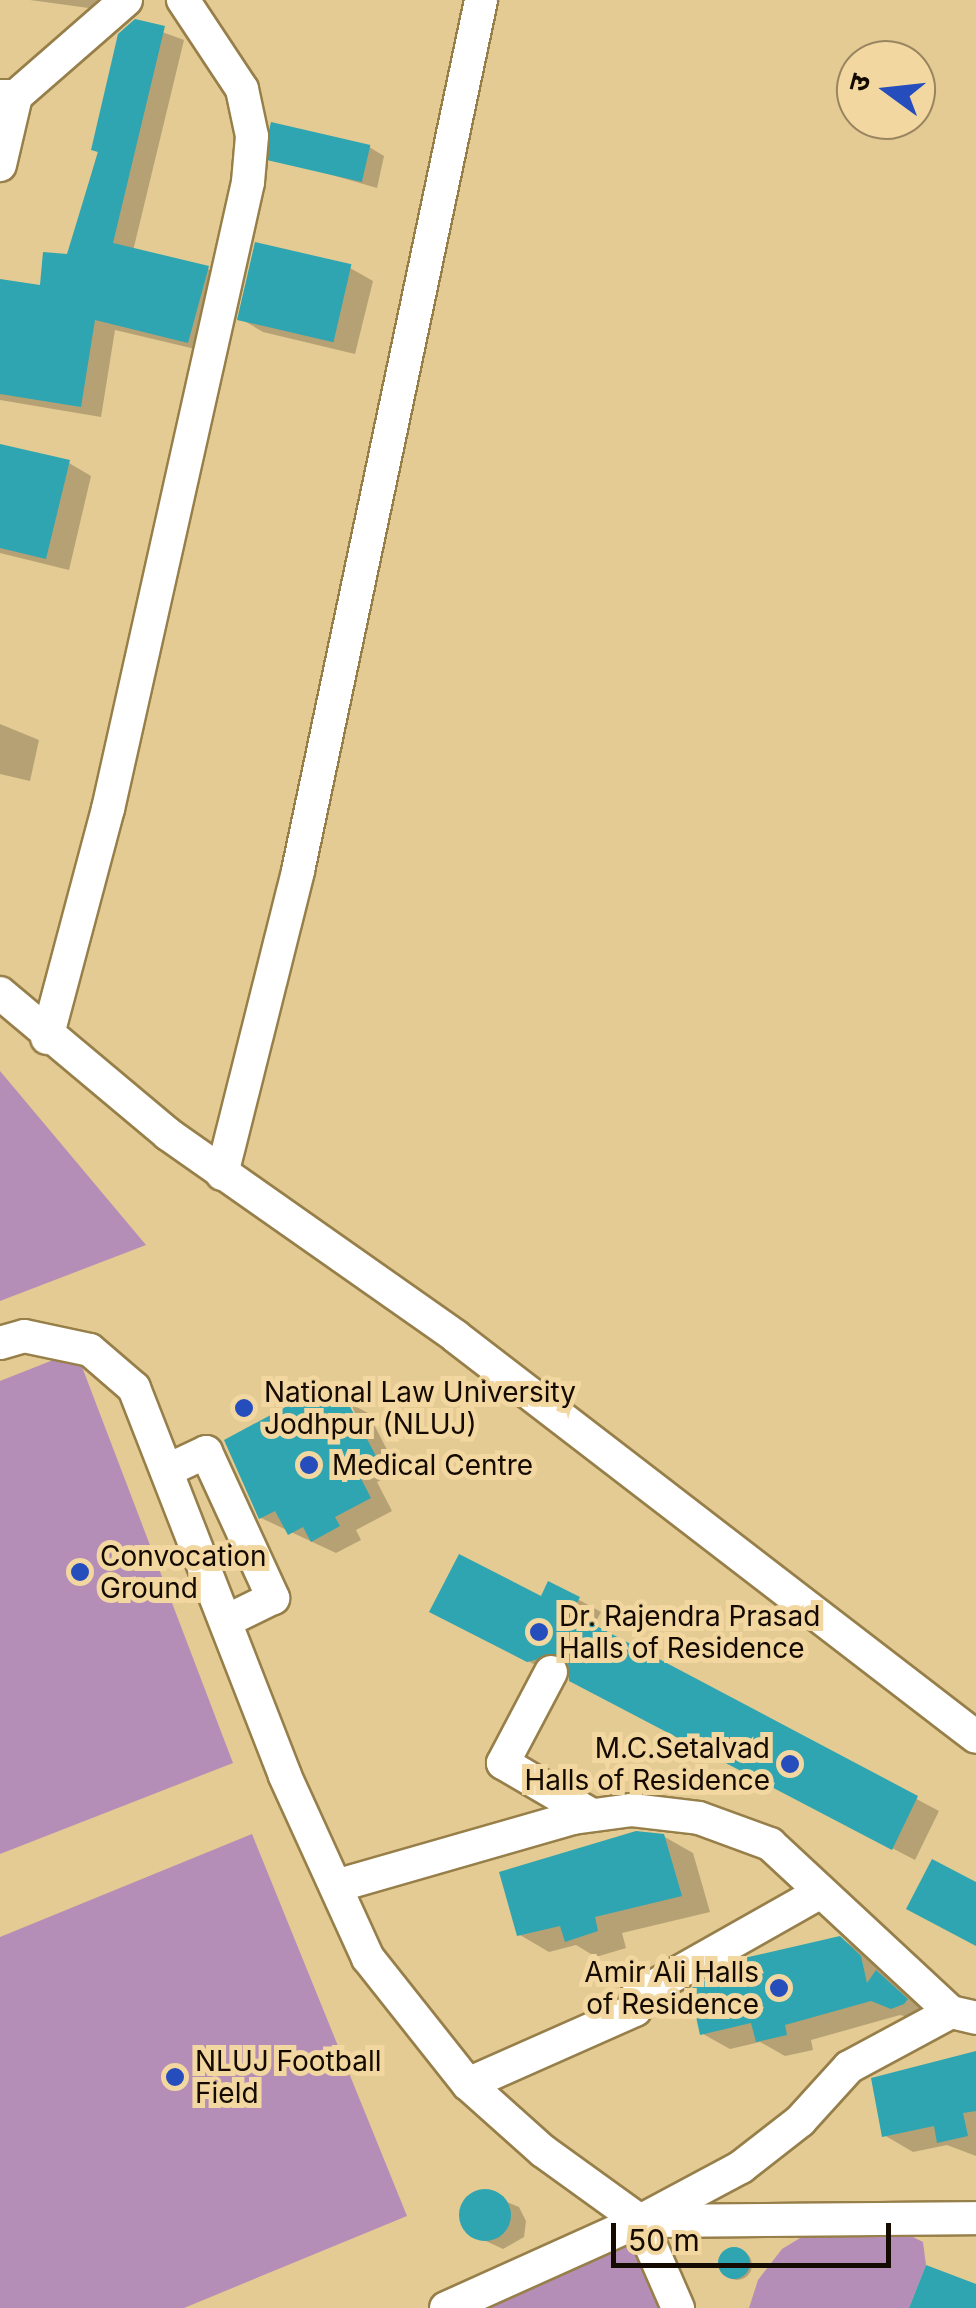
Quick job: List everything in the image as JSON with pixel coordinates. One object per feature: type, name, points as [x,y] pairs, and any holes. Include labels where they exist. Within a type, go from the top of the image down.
[{"type":"street","points":[[0,165],[8,96],[126,0]]},
{"type":"street","points":[[47,1038],[108,809],[248,182],[252,136],[242,89],[183,0]]},
{"type":"street","points":[[222,1174],[298,871],[480,0]]},
{"type":"street","points":[[0,993],[47,1038],[222,1174],[455,1336],[976,1737]]},
{"type":"street","points":[[0,1343],[24,1336],[90,1350],[134,1388],[170,1469],[285,1776],[368,1958],[468,2084],[544,2151],[640,2221],[678,2308]]},
{"type":"street","points":[[170,1469],[206,1452],[273,1598],[228,1620]]},
{"type":"street","points":[[551,1672],[503,1763],[592,1815]]},
{"type":"street","points":[[336,1886],[592,1815],[632,1810],[699,1818],[770,1844],[964,2015],[849,2068],[800,2120],[741,2166],[640,2221],[446,2308]]},
{"type":"street","points":[[468,2084],[634,2010],[636,1996],[821,1892]]},
{"type":"street","points":[[640,2221],[976,2218]]},
{"type":"shaded area","points":[[0,1071],[146,1245],[0,1301]]},
{"type":"shaded area","name":"Convocation Ground","points":[[76,1351],[233,1763],[0,1854],[0,1381]]},
{"type":"shaded area","name":"NLUJ Football Field","points":[[252,1834],[407,2216],[184,2308],[0,2308],[0,1937]]},
{"type":"shaded area","points":[[640,2221],[678,2308],[446,2308]]},
{"type":"shaded area","points":[[889,2225],[923,2242],[926,2265],[909,2308],[749,2308],[758,2280],[782,2249],[815,2229]]},
{"type":"building","points":[[135,19],[165,26],[113,243],[209,266],[188,343],[95,320],[81,407],[0,394],[0,279],[40,285],[43,252],[67,254],[98,152],[91,150],[118,34]]},
{"type":"building","points":[[271,122],[370,145],[362,182],[262,159]]},
{"type":"building","points":[[255,242],[351,264],[333,342],[237,320]]},
{"type":"building","points":[[0,444],[70,460],[46,559],[0,548]]},
{"type":"building","name":"Medical Centre","points":[[319,1389],[345,1397],[377,1458],[356,1469],[371,1498],[335,1517],[340,1526],[311,1542],[303,1527],[288,1535],[275,1511],[259,1519],[224,1440]]},
{"type":"building","points":[[459,1554],[541,1596],[548,1581],[580,1597],[572,1613],[918,1796],[892,1850],[569,1681],[568,1662],[559,1654],[527,1662],[429,1612]]},
{"type":"building","points":[[636,1831],[664,1834],[682,1896],[595,1917],[598,1931],[565,1942],[560,1926],[517,1936],[499,1872]]},
{"type":"building","points":[[932,1859],[976,1882],[976,1946],[906,1909]]},
{"type":"building","name":"Amir Ali Halls of Residence","points":[[840,1936],[861,1956],[867,1983],[876,1970],[908,1999],[904,2004],[891,2009],[871,2001],[785,2025],[787,2035],[756,2042],[751,2023],[700,2035],[690,1989],[744,1958]]},
{"type":"building","points":[[976,2051],[976,2111],[963,2113],[968,2136],[937,2143],[934,2126],[882,2137],[871,2078]]},
{"type":"building","points":[[485,2189],[504,2196],[511,2215],[504,2234],[485,2241],[466,2234],[459,2215],[466,2196]]},
{"type":"building","points":[[734,2247],[745,2252],[750,2263],[745,2274],[734,2279],[723,2274],[718,2263],[723,2252]]},
{"type":"building","points":[[926,2265],[976,2284],[976,2308],[909,2308]]},
{"type":"place","name":"National Law University Jodhpur (NLUJ)","points":[[244,1408]]},
{"type":"place","name":"Medical Centre","points":[[309,1465]]},
{"type":"place","name":"Convocation Ground","points":[[80,1572]]},
{"type":"place","name":"Dr. Rajendra Prasad Halls of Residence","points":[[539,1632]]},
{"type":"place","name":"M.C.Setalvad Halls of Residence","points":[[790,1764]]},
{"type":"place","name":"Amir Ali Halls of Residence","points":[[779,1988]]},
{"type":"place","name":"NLUJ Football Field","points":[[175,2077]]}]
